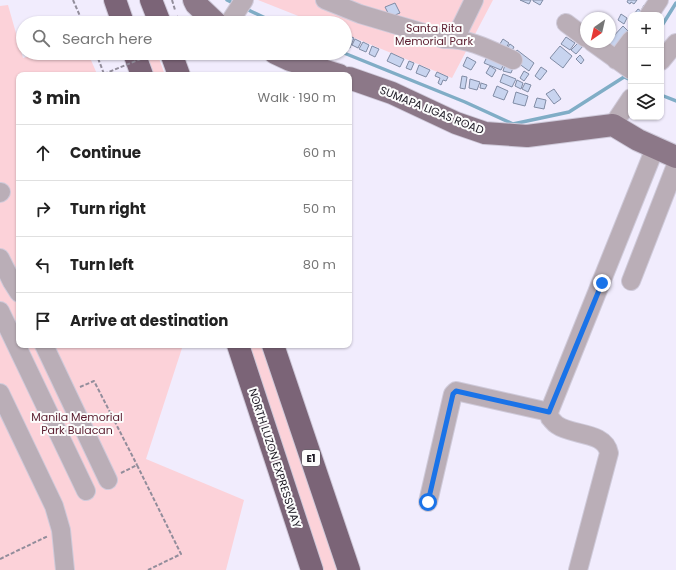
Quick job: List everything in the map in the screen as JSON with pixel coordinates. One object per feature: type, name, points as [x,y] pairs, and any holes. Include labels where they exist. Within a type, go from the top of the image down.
[{"type":"highway","points":[[115,0],[121,16]]},
{"type":"highway","points":[[151,0],[157,16]]},
{"type":"highway","points":[[137,60],[141,72]]},
{"type":"highway","points":[[174,60],[178,72]]},
{"type":"highway","name":"NORTH LUZON EXPRESSWAY","points":[[239,348],[312,570]]},
{"type":"highway","name":"E1","points":[[274,348],[349,570]]},
{"type":"main road","points":[[194,0],[196,4],[215,16]]},
{"type":"main road","points":[[290,60],[330,72]]},
{"type":"main road","name":"SUMAPA LIGAS ROAD","points":[[352,79],[392,93],[456,123],[484,133],[527,136],[613,124]]},
{"type":"main road","points":[[613,124],[638,140],[676,157]]},
{"type":"street","points":[[230,16],[244,0]]},
{"type":"street","points":[[325,0],[362,7],[444,39],[455,39],[471,42],[513,60]]},
{"type":"street","points":[[455,39],[474,0]]},
{"type":"street","points":[[651,12],[659,0]]},
{"type":"street","points":[[566,23],[580,34]]},
{"type":"street","points":[[664,57],[676,42]]},
{"type":"street","points":[[600,48],[624,65],[629,48]]},
{"type":"street","points":[[613,124],[628,102]]},
{"type":"street","points":[[578,570],[609,453],[608,446],[600,440],[557,425],[550,418],[549,412],[655,148]]},
{"type":"street","points":[[631,281],[676,165]]},
{"type":"street","points":[[0,258],[12,289],[0,303]]},
{"type":"street","points":[[0,311],[16,344]]},
{"type":"street","points":[[18,348],[86,491]]},
{"type":"street","points":[[45,348],[108,480]]},
{"type":"street","points":[[428,502],[453,394],[456,391],[549,412]]},
{"type":"street","points":[[0,393],[54,506],[61,530],[65,570]]},
{"type":"path","points":[[73,0],[80,16]]},
{"type":"path","points":[[172,0],[173,6]]},
{"type":"path","points":[[99,60],[103,72]]},
{"type":"path","points":[[109,72],[138,60]]},
{"type":"path","points":[[66,394],[94,381],[181,554],[148,570]]},
{"type":"path","points":[[108,480],[137,465]]},
{"type":"path","points":[[0,559],[61,530]]},
{"type":"green space","name":"Santa Rita Memorial Park","points":[[258,0],[493,0],[452,78],[352,37],[352,16],[298,16]]},
{"type":"green space","name":"Manila Memorial Park Bulacan","points":[[8,5],[16,33],[16,60],[91,60],[96,72],[16,72],[16,348],[182,348],[146,459],[244,500],[226,570],[0,570],[0,6]]},
{"type":"green space","points":[[145,60],[160,60],[164,72],[149,72]]},
{"type":"green space","points":[[246,348],[267,348],[344,570],[319,570]]},
{"type":"building","points":[[520,0],[531,0],[529,4]]},
{"type":"building","points":[[533,0],[543,0],[540,5]]},
{"type":"building","points":[[628,0],[637,0],[634,4],[631,2],[630,4],[627,2]]},
{"type":"building","points":[[395,3],[400,13],[390,17],[385,7]]},
{"type":"building","points":[[644,5],[650,9],[648,12],[636,12],[638,9],[641,11]]},
{"type":"building","points":[[621,14],[627,18],[624,24],[618,20]]},
{"type":"building","points":[[623,26],[628,31],[628,37],[615,51],[612,48],[616,48],[616,34]]},
{"type":"building","points":[[566,37],[575,43],[570,50],[561,44]]},
{"type":"building","points":[[355,39],[361,42],[358,48],[352,45]]},
{"type":"building","points":[[503,39],[509,43],[504,51],[498,47]]},
{"type":"building","points":[[363,42],[369,45],[366,52],[359,49]]},
{"type":"building","points":[[579,42],[580,43],[580,48],[581,48],[576,54],[571,50]]},
{"type":"building","points":[[510,44],[514,47],[510,54],[505,51]]},
{"type":"building","points":[[372,46],[379,49],[375,57],[369,54]]},
{"type":"building","points":[[560,46],[572,56],[563,68],[550,58]]},
{"type":"building","points":[[517,50],[534,63],[529,71],[511,58]]},
{"type":"building","points":[[391,53],[404,59],[400,67],[387,61]]},
{"type":"building","points":[[580,55],[584,60],[581,64],[576,59]]},
{"type":"building","points":[[467,57],[476,62],[471,70],[463,66]]},
{"type":"building","points":[[487,57],[504,64],[501,70],[484,63]]},
{"type":"building","points":[[409,61],[414,63],[411,70],[406,68]]},
{"type":"building","points":[[419,65],[430,70],[426,77],[416,73]]},
{"type":"building","points":[[505,65],[513,68],[511,73],[503,71]]},
{"type":"building","points":[[490,66],[496,70],[492,77],[486,73]]},
{"type":"building","points":[[541,67],[547,71],[540,80],[535,76]]},
{"type":"building","points":[[524,71],[529,74],[524,81],[520,78]]},
{"type":"building","points":[[437,72],[448,77],[446,81],[443,80],[441,85],[438,83],[440,78],[435,76]]},
{"type":"building","points":[[503,74],[516,79],[512,87],[500,82]]},
{"type":"building","points":[[462,76],[467,77],[465,89],[460,88]]},
{"type":"building","points":[[470,79],[480,82],[477,90],[469,88]]},
{"type":"building","points":[[517,80],[523,83],[521,89],[515,86]]},
{"type":"building","points":[[481,83],[487,85],[485,89],[480,88]]},
{"type":"building","points":[[525,83],[531,85],[528,92],[522,89]]},
{"type":"building","points":[[497,86],[508,91],[504,100],[493,96]]},
{"type":"building","points":[[554,89],[561,99],[554,104],[546,94]]},
{"type":"building","points":[[516,92],[528,96],[525,106],[513,103]]},
{"type":"building","points":[[537,98],[546,100],[544,109],[534,107]]},
{"type":"waterway","points":[[227,0],[235,4]]},
{"type":"waterway","points":[[664,22],[676,3]]},
{"type":"waterway","points":[[244,8],[261,16]]},
{"type":"waterway","points":[[352,56],[465,102],[513,124],[569,112],[627,74]]},
{"type":"waterway","points":[[624,77],[628,79]]},
{"type":"waterway","points":[[664,96],[676,101]]},
{"type":"route","points":[[428,502],[453,394],[456,391],[549,412],[602,283]]}]
